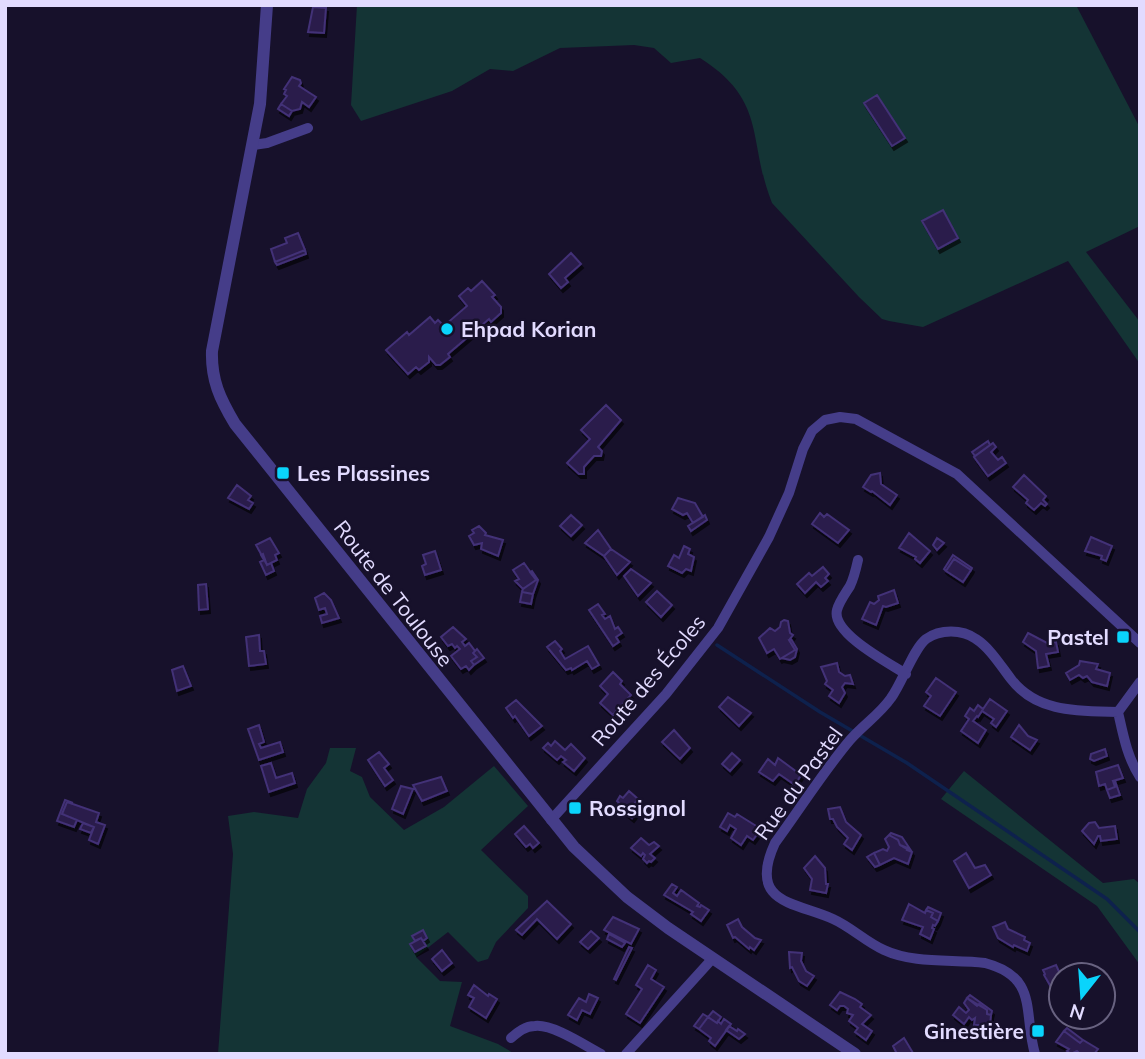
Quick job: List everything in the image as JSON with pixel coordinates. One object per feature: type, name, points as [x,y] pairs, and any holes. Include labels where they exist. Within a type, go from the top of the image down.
[{"type":"street","name":"Route de Toulouse","points":[[267,5],[263,76],[253,145],[214,338],[211,369],[218,392],[235,424],[581,854],[627,897],[668,928],[855,1054]]},
{"type":"street","points":[[253,145],[267,143],[308,128]]},
{"type":"street","name":"Route des Écoles","points":[[551,820],[666,694],[712,637],[769,537],[812,431],[825,421],[840,417],[856,419],[957,474],[1140,643]]},
{"type":"street","points":[[858,560],[852,583],[837,608],[835,617],[848,635],[906,674]]},
{"type":"street","name":"Rue du Pastel","points":[[1035,1054],[1026,993],[1019,981],[1009,973],[985,963],[892,953],[835,920],[783,902],[768,881],[766,868],[775,844],[852,738],[890,700],[917,649],[926,639],[951,632],[966,633],[979,640],[1015,684],[1042,704],[1081,711],[1118,712]]},
{"type":"street","points":[[1140,682],[1118,712],[1132,765],[1140,776]]},
{"type":"street","points":[[626,1054],[713,958]]},
{"type":"street","points":[[510,1038],[526,1027],[538,1025],[601,1054]]},
{"type":"green space","points":[[357,5],[1076,5],[1140,128],[1140,226],[1086,252],[1140,322],[1140,364],[1068,261],[923,327],[882,319],[772,203],[746,106],[722,74],[700,58],[671,63],[654,48],[634,45],[560,48],[513,71],[490,69],[452,91],[361,121],[351,105]]},
{"type":"green space","points":[[330,748],[356,748],[350,771],[362,777],[370,797],[404,830],[444,807],[494,766],[528,806],[481,850],[528,896],[528,908],[496,942],[488,959],[478,962],[448,932],[416,957],[440,981],[462,982],[450,1026],[498,1044],[515,1054],[218,1054],[233,854],[228,816],[254,812],[298,818],[307,789],[326,763]]},
{"type":"green space","points":[[964,771],[1103,883],[1134,879],[1140,884],[1140,965],[1097,906],[941,799]]},
{"type":"building","points":[[313,7],[326,8],[324,33],[308,32]]},
{"type":"building","points":[[292,77],[300,80],[299,86],[316,97],[309,107],[302,102],[300,109],[292,111],[281,104],[287,96],[284,89]]},
{"type":"building","points":[[877,95],[905,138],[892,146],[864,103]]},
{"type":"building","points":[[281,104],[292,111],[289,116],[278,109]]},
{"type":"building","points":[[943,210],[958,238],[938,249],[922,221]]},
{"type":"building","points":[[298,233],[305,250],[275,262],[271,249],[287,243],[285,238]]},
{"type":"building","points":[[305,250],[306,254],[277,265],[275,262]]},
{"type":"building","points":[[571,253],[581,264],[565,278],[568,282],[561,288],[549,274]]},
{"type":"building","name":"Ehpad Korian","points":[[482,281],[495,295],[492,297],[501,307],[501,313],[491,322],[489,319],[448,354],[450,357],[440,365],[436,365],[429,357],[429,362],[419,370],[416,367],[408,374],[386,350],[430,317],[435,323],[438,320],[444,326],[467,306],[459,296],[468,288],[471,291]]},
{"type":"building","points":[[606,405],[621,420],[598,447],[602,451],[601,456],[594,456],[584,467],[584,474],[579,474],[567,463],[590,439],[581,430]]},
{"type":"building","points":[[988,441],[990,445],[975,456],[972,452]]},
{"type":"building","points":[[993,443],[996,447],[991,452],[998,460],[1002,457],[1006,463],[988,476],[974,457]]},
{"type":"building","points":[[880,473],[881,484],[897,495],[890,505],[863,487],[871,475]]},
{"type":"building","points":[[1024,475],[1046,496],[1043,500],[1047,504],[1045,506],[1041,503],[1034,510],[1026,503],[1028,500],[1013,487]]},
{"type":"building","points":[[237,485],[251,496],[248,500],[253,503],[249,509],[228,498]]},
{"type":"building","points":[[678,498],[695,503],[703,517],[693,523],[687,513],[683,515],[672,509]]},
{"type":"building","points":[[820,513],[824,517],[827,514],[849,530],[838,543],[812,524]]},
{"type":"building","points":[[571,515],[582,525],[571,536],[560,526]]},
{"type":"building","points":[[705,515],[707,520],[691,531],[688,526]]},
{"type":"building","points":[[479,526],[485,535],[503,540],[498,556],[481,549],[482,543],[474,545],[469,536],[474,533],[472,530]]},
{"type":"building","points":[[598,530],[611,549],[604,556],[585,543]]},
{"type":"building","points":[[909,533],[930,551],[920,563],[916,557],[899,548]]},
{"type":"building","points":[[1091,537],[1112,546],[1106,561],[1101,559],[1102,556],[1085,551]]},
{"type":"building","points":[[270,538],[279,553],[275,555],[277,560],[267,565],[256,545]]},
{"type":"building","points":[[937,538],[944,543],[937,550],[933,545]]},
{"type":"building","points":[[684,546],[690,549],[688,554],[694,557],[691,571],[686,569],[682,573],[668,566],[674,555],[679,558]]},
{"type":"building","points":[[611,549],[630,562],[617,575],[604,556]]},
{"type":"building","points":[[435,551],[441,570],[425,575],[423,555]]},
{"type":"building","points":[[263,554],[267,565],[271,563],[274,571],[266,575],[260,562],[264,560],[261,555]]},
{"type":"building","points":[[953,555],[972,568],[971,570],[954,559],[946,571],[944,569]]},
{"type":"building","points":[[954,559],[971,570],[963,582],[946,571]]},
{"type":"building","points":[[524,563],[536,580],[523,589],[515,581],[519,579],[513,570]]},
{"type":"building","points":[[823,567],[829,574],[825,578],[828,581],[821,587],[816,582],[805,593],[797,584],[809,573],[812,576]]},
{"type":"building","points":[[631,569],[651,583],[638,596],[624,576]]},
{"type":"building","points":[[532,571],[538,580],[533,594],[522,592],[536,580],[530,572]]},
{"type":"building","points":[[206,584],[208,609],[199,610],[198,585]]},
{"type":"building","points":[[894,590],[898,603],[883,606],[876,625],[862,619],[870,602],[874,604],[879,600],[878,596]]},
{"type":"building","points":[[657,591],[672,605],[661,617],[646,602]]},
{"type":"building","points":[[522,592],[533,594],[531,604],[520,602]]},
{"type":"building","points":[[324,593],[331,600],[339,618],[322,623],[320,616],[327,614],[325,608],[319,610],[315,598]]},
{"type":"building","points":[[598,604],[605,614],[602,615],[605,619],[610,616],[615,629],[618,627],[622,633],[616,637],[619,642],[613,646],[589,610]]},
{"type":"building","points":[[784,620],[788,621],[790,633],[793,635],[789,640],[795,650],[780,659],[774,649],[767,653],[759,638],[770,628],[775,631]]},
{"type":"building","points":[[453,627],[466,639],[462,642],[465,646],[469,643],[475,651],[473,653],[477,657],[471,661],[474,665],[469,670],[466,666],[461,669],[451,656],[460,649],[452,644],[448,646],[441,637]]},
{"type":"building","points":[[1028,633],[1047,643],[1056,642],[1058,652],[1046,654],[1049,666],[1038,668],[1036,651],[1023,642]]},
{"type":"building","points":[[259,635],[260,651],[264,651],[266,664],[249,666],[246,637]]},
{"type":"building","points":[[791,639],[797,649],[795,657],[790,660],[782,658],[795,650],[789,640]]},
{"type":"building","points":[[555,641],[562,649],[560,651],[565,659],[588,646],[599,665],[592,669],[587,661],[572,670],[566,670],[547,647]]},
{"type":"building","points":[[477,649],[484,658],[474,665],[471,661],[477,657],[473,653]]},
{"type":"building","points":[[1080,661],[1098,664],[1096,669],[1110,673],[1107,686],[1092,682],[1087,676],[1083,678],[1079,675],[1070,680],[1066,673],[1079,665]]},
{"type":"building","points":[[837,663],[839,672],[845,676],[850,675],[853,684],[845,683],[842,687],[845,693],[839,703],[829,696],[833,690],[825,684],[827,681],[821,667]]},
{"type":"building","points":[[183,666],[191,686],[177,691],[172,670]]},
{"type":"building","points":[[613,672],[631,695],[613,715],[600,703],[608,694],[600,686]]},
{"type":"building","points":[[936,678],[956,692],[940,716],[924,706],[931,696],[926,692]]},
{"type":"building","points":[[728,697],[751,713],[739,726],[719,707]]},
{"type":"building","points":[[990,699],[1007,711],[996,727],[991,723],[994,719],[982,711],[977,716],[973,721],[986,730],[978,743],[961,731],[969,719],[965,716],[970,708],[974,711],[978,705],[983,709]]},
{"type":"building","points":[[516,700],[542,726],[529,736],[506,708]]},
{"type":"building","points":[[259,725],[264,742],[259,744],[261,748],[280,742],[283,752],[259,760],[248,729]]},
{"type":"building","points":[[1019,725],[1028,736],[1037,740],[1030,750],[1011,737]]},
{"type":"building","points":[[674,730],[690,748],[680,759],[662,742]]},
{"type":"building","points":[[555,741],[565,750],[571,744],[585,758],[574,771],[563,762],[566,760],[561,756],[557,760],[543,748],[548,743],[551,746]]},
{"type":"building","points":[[1105,749],[1107,756],[1094,761],[1090,759],[1091,754]]},
{"type":"building","points":[[379,752],[389,764],[384,768],[393,780],[385,786],[368,760]]},
{"type":"building","points":[[732,753],[740,760],[730,771],[722,764]]},
{"type":"building","points":[[778,758],[801,775],[795,785],[779,774],[773,781],[759,772],[768,759],[775,765]]},
{"type":"building","points":[[271,763],[276,778],[292,773],[295,783],[269,792],[261,766]]},
{"type":"building","points":[[1118,765],[1123,778],[1113,781],[1115,787],[1107,790],[1105,784],[1099,786],[1096,772]]},
{"type":"building","points":[[441,777],[447,791],[422,801],[413,785]]},
{"type":"building","points":[[1113,781],[1120,795],[1110,798],[1107,790],[1115,787]]},
{"type":"building","points":[[401,786],[413,789],[403,814],[392,809]]},
{"type":"building","points":[[629,791],[638,799],[635,803],[640,808],[632,818],[617,806],[620,796],[623,798]]},
{"type":"building","points":[[65,800],[73,803],[67,802],[62,814],[77,820],[74,827],[57,821]]},
{"type":"building","points":[[67,802],[99,813],[96,822],[105,825],[98,844],[89,840],[94,827],[62,814]]},
{"type":"building","points":[[840,807],[846,822],[861,835],[852,850],[844,844],[848,838],[833,819],[830,819],[828,809]]},
{"type":"building","points":[[728,813],[735,817],[737,814],[761,829],[753,840],[747,836],[741,845],[731,838],[736,829],[730,825],[727,831],[720,827]]},
{"type":"building","points":[[1095,822],[1099,828],[1115,826],[1117,839],[1101,841],[1098,836],[1094,844],[1082,831],[1089,823]]},
{"type":"building","points":[[83,823],[94,827],[91,833],[80,829]]},
{"type":"building","points":[[524,826],[539,843],[533,848],[530,844],[526,847],[515,834]]},
{"type":"building","points":[[891,833],[902,837],[912,852],[900,845],[898,840],[889,835]]},
{"type":"building","points":[[889,835],[912,852],[908,864],[894,858],[880,865],[874,853],[883,849],[887,851],[889,847],[885,839]]},
{"type":"building","points":[[641,838],[649,845],[654,842],[659,846],[650,854],[655,858],[651,862],[647,863],[643,859],[643,853],[641,856],[631,848]]},
{"type":"building","points":[[874,853],[880,865],[875,867],[867,857]]},
{"type":"building","points":[[966,853],[975,868],[985,865],[991,875],[969,888],[954,861]]},
{"type":"building","points":[[815,856],[825,868],[828,884],[826,893],[810,890],[812,879],[804,868]]},
{"type":"building","points":[[672,884],[677,887],[673,893],[677,896],[681,890],[699,903],[697,906],[701,905],[709,910],[701,921],[691,914],[693,912],[664,895]]},
{"type":"building","points":[[547,901],[571,924],[557,939],[537,919],[522,935],[516,930]]},
{"type":"building","points":[[909,904],[925,913],[926,910],[933,913],[931,917],[938,921],[933,925],[930,939],[920,934],[923,927],[902,920]]},
{"type":"building","points":[[928,907],[941,913],[938,921],[931,917],[933,913],[926,910]]},
{"type":"building","points":[[613,917],[639,929],[631,944],[604,930]]},
{"type":"building","points":[[738,919],[742,927],[761,940],[754,950],[733,938],[727,925]]},
{"type":"building","points":[[1005,922],[1008,929],[1025,937],[1024,940],[1030,943],[1027,951],[998,938],[993,927]]},
{"type":"building","points":[[423,930],[427,938],[415,941],[412,936]]},
{"type":"building","points":[[591,931],[599,938],[588,949],[580,942]]},
{"type":"building","points":[[609,934],[625,943],[622,947],[607,939]]},
{"type":"building","points":[[421,938],[426,946],[415,952],[410,944]]},
{"type":"building","points":[[629,947],[632,948],[616,980],[614,979]]},
{"type":"building","points":[[442,950],[452,963],[442,971],[432,959]]},
{"type":"building","points":[[789,952],[802,953],[801,961],[806,971],[814,976],[807,986],[799,981],[792,967],[790,968]]},
{"type":"building","points":[[648,965],[656,970],[651,979],[664,987],[640,1023],[626,1014],[642,989],[636,985]]},
{"type":"building","points":[[474,985],[488,996],[489,994],[497,999],[486,1018],[469,1007],[474,998],[468,995]]},
{"type":"building","points":[[840,992],[862,1004],[860,1007],[871,1015],[862,1024],[872,1031],[866,1040],[855,1032],[858,1028],[849,1021],[853,1015],[847,1013],[848,1009],[840,1006],[837,1010],[830,1005]]},
{"type":"building","points":[[589,994],[598,998],[590,1014],[582,1010],[577,1020],[568,1015],[579,998],[586,1002]]},
{"type":"building","points":[[970,995],[992,1011],[991,1015],[967,998]]},
{"type":"building","points":[[967,998],[987,1010],[987,1014],[991,1015],[990,1025],[974,1025],[975,1018],[972,1020],[969,1017],[964,1024],[953,1015],[959,1007],[966,1013],[969,1010],[964,1003]]},
{"type":"building","points":[[713,1011],[721,1017],[717,1023],[708,1017]]},
{"type":"building","points":[[703,1014],[708,1017],[699,1029],[694,1026]]},
{"type":"building","points":[[708,1017],[717,1023],[718,1021],[721,1024],[724,1019],[731,1024],[715,1046],[709,1041],[711,1038],[699,1029]]},
{"type":"building","points":[[729,1026],[745,1034],[739,1039],[726,1030]]},
{"type":"building","points":[[1064,1031],[1071,1031],[1083,1040],[1080,1043]]},
{"type":"building","points":[[1064,1031],[1080,1043],[1083,1040],[1098,1049],[1094,1054],[1080,1054],[1077,1051],[1071,1054],[1067,1051],[1069,1049],[1056,1042]]},
{"type":"building","points":[[904,1038],[916,1054],[897,1054],[893,1046]]},
{"type":"waterway","points":[[717,645],[820,712],[907,763],[1107,899],[1140,932]]},
{"type":"place","name":"Ehpad Korian","points":[[447,329]]},
{"type":"place","name":"Les Plassines","points":[[283,473]]},
{"type":"place","name":"Pastel","points":[[1123,637]]},
{"type":"place","name":"Rossignol","points":[[575,808]]},
{"type":"place","name":"Ginestière","points":[[1038,1031]]}]
